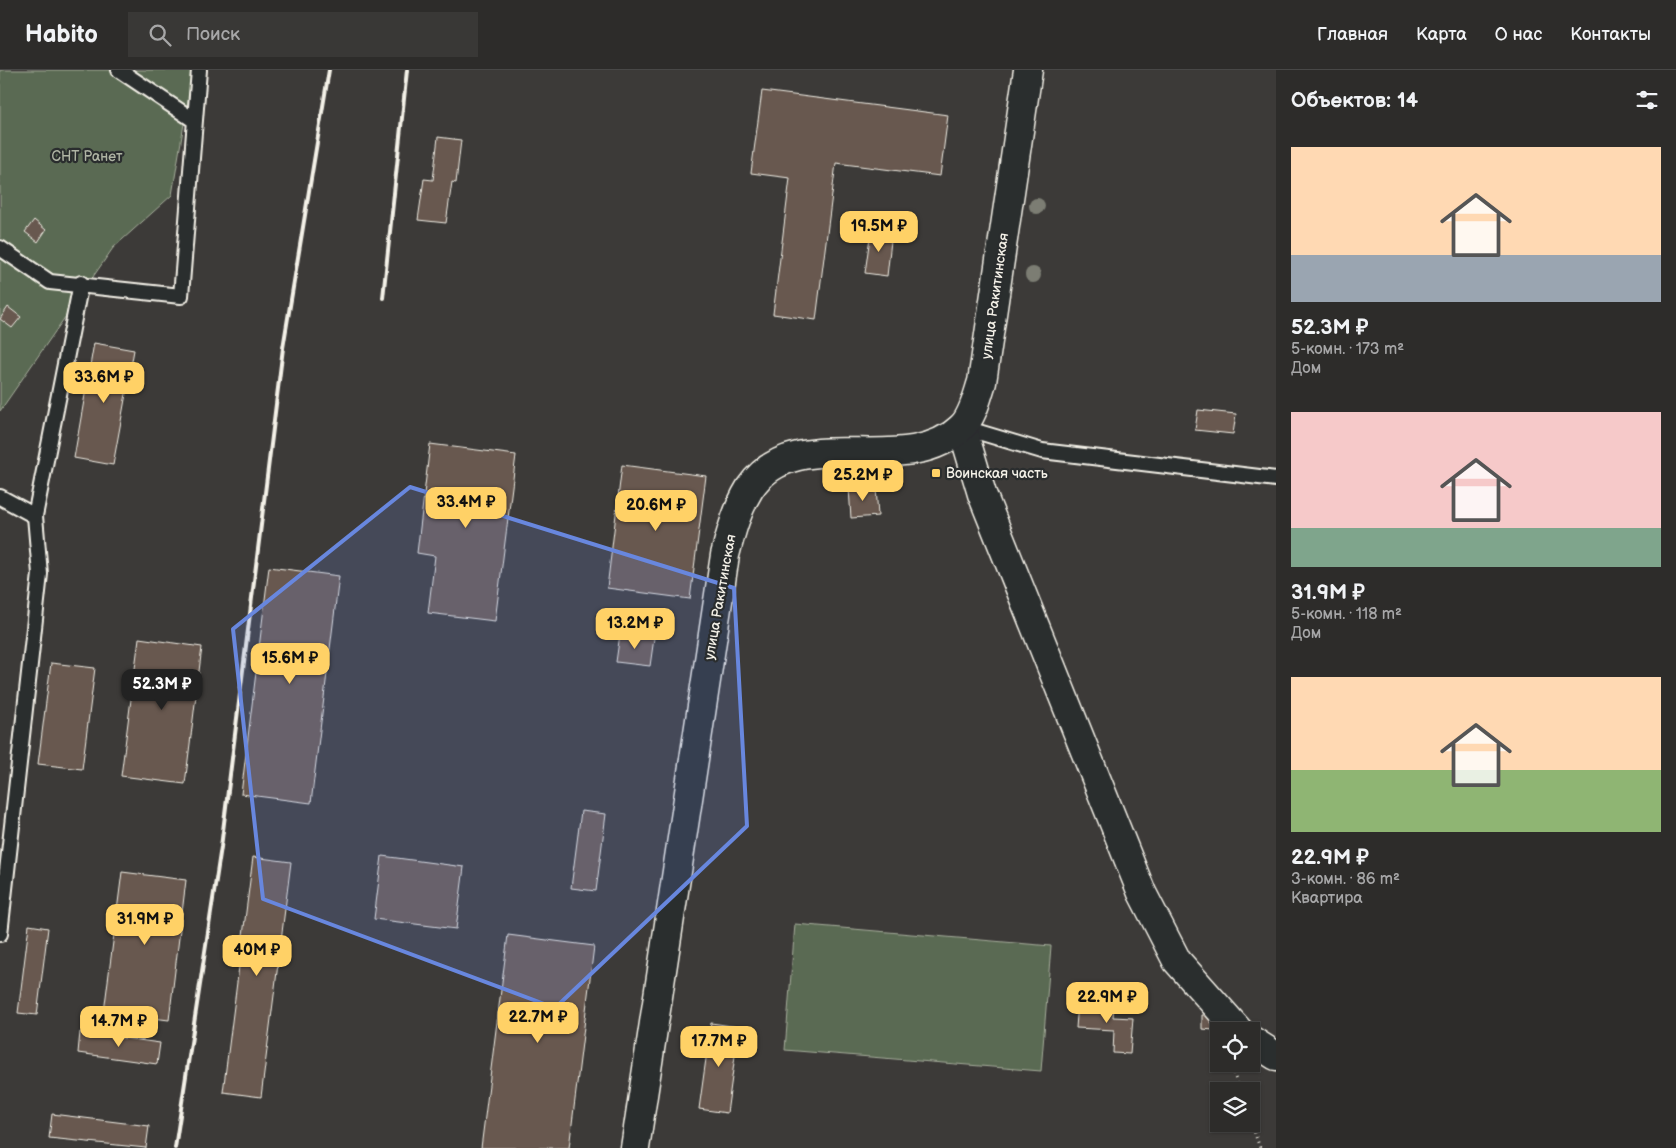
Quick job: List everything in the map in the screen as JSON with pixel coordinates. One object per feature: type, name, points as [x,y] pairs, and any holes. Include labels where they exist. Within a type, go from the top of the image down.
[{"type":"street","name":"улица Ракитинская","points":[[635,1148],[725,556],[736,515],[751,487],[769,470],[790,458],[824,452],[877,453],[917,451],[944,439],[962,427],[974,406],[982,382],[1028,70]]},
{"type":"street","points":[[962,427],[982,494],[1142,893],[1177,961],[1232,1022]]},
{"type":"street","points":[[1260,1046],[1276,1056]]},
{"type":"lane","points":[[119,70],[195,121]]},
{"type":"lane","points":[[0,248],[50,282],[181,296],[199,70]]},
{"type":"lane","points":[[0,934],[40,574],[35,516],[82,284]]},
{"type":"lane","points":[[962,427],[1042,451],[1276,478]]},
{"type":"lane","points":[[0,497],[35,516]]},
{"type":"path","points":[[1254,1132],[1260,1148]]},
{"type":"highlighted area","points":[[410,487],[734,588],[747,826],[555,1008],[263,899],[233,629]]},
{"type":"green space","name":"СНТ Ранет","points":[[0,70],[193,70],[172,195],[113,248],[0,411]]},
{"type":"green space","points":[[795,924],[1051,946],[1041,1071],[785,1050]]},
{"type":"building","points":[[762,91],[948,115],[940,176],[836,163],[816,320],[773,314],[790,178],[751,173]]},
{"type":"building","points":[[438,137],[461,140],[456,183],[452,182],[446,223],[418,220],[424,179],[433,180]]},
{"type":"building","points":[[34,220],[46,230],[38,242],[25,232]]},
{"type":"building","points":[[871,230],[892,232],[887,276],[865,273]]},
{"type":"building","points":[[8,307],[21,317],[12,328],[0,319]]},
{"type":"building","points":[[94,343],[134,350],[113,465],[74,458]]},
{"type":"building","points":[[1198,410],[1236,414],[1233,434],[1195,430]]},
{"type":"building","points":[[430,444],[516,455],[495,621],[428,613],[435,556],[417,553]]},
{"type":"building","points":[[622,465],[706,476],[690,599],[607,588]]},
{"type":"building","points":[[876,487],[878,516],[851,518],[849,488]]},
{"type":"building","points":[[269,567],[339,576],[311,803],[241,794]]},
{"type":"building","points":[[620,634],[654,638],[650,666],[616,662]]},
{"type":"building","points":[[139,638],[202,647],[185,784],[121,776]]},
{"type":"building","points":[[51,663],[95,668],[82,769],[38,764]]},
{"type":"building","points":[[581,811],[606,814],[596,891],[571,888]]},
{"type":"building","points":[[382,856],[464,867],[456,929],[374,919]]},
{"type":"building","points":[[253,857],[291,862],[261,1097],[223,1092]]},
{"type":"building","points":[[122,872],[186,880],[169,1020],[104,1012]]},
{"type":"building","points":[[29,925],[48,928],[37,1015],[18,1013]]},
{"type":"building","points":[[508,935],[594,946],[569,1148],[481,1148]]},
{"type":"building","points":[[1078,1003],[1114,1005],[1113,1017],[1133,1018],[1130,1054],[1113,1053],[1114,1030],[1076,1028]]},
{"type":"building","points":[[1202,1015],[1215,1015],[1215,1022],[1210,1022],[1210,1030],[1202,1029]]},
{"type":"building","points":[[711,1023],[739,1027],[727,1113],[699,1109]]},
{"type":"building","points":[[80,1032],[160,1043],[157,1064],[78,1053]]},
{"type":"building","points":[[52,1114],[149,1126],[146,1148],[49,1138]]},
{"type":"railway","points":[[175,1148],[221,847],[283,348],[329,70]]},
{"type":"railway","points":[[383,298],[407,70]]},
{"type":"place","name":"Воинская часть","points":[[936,473]]}]
